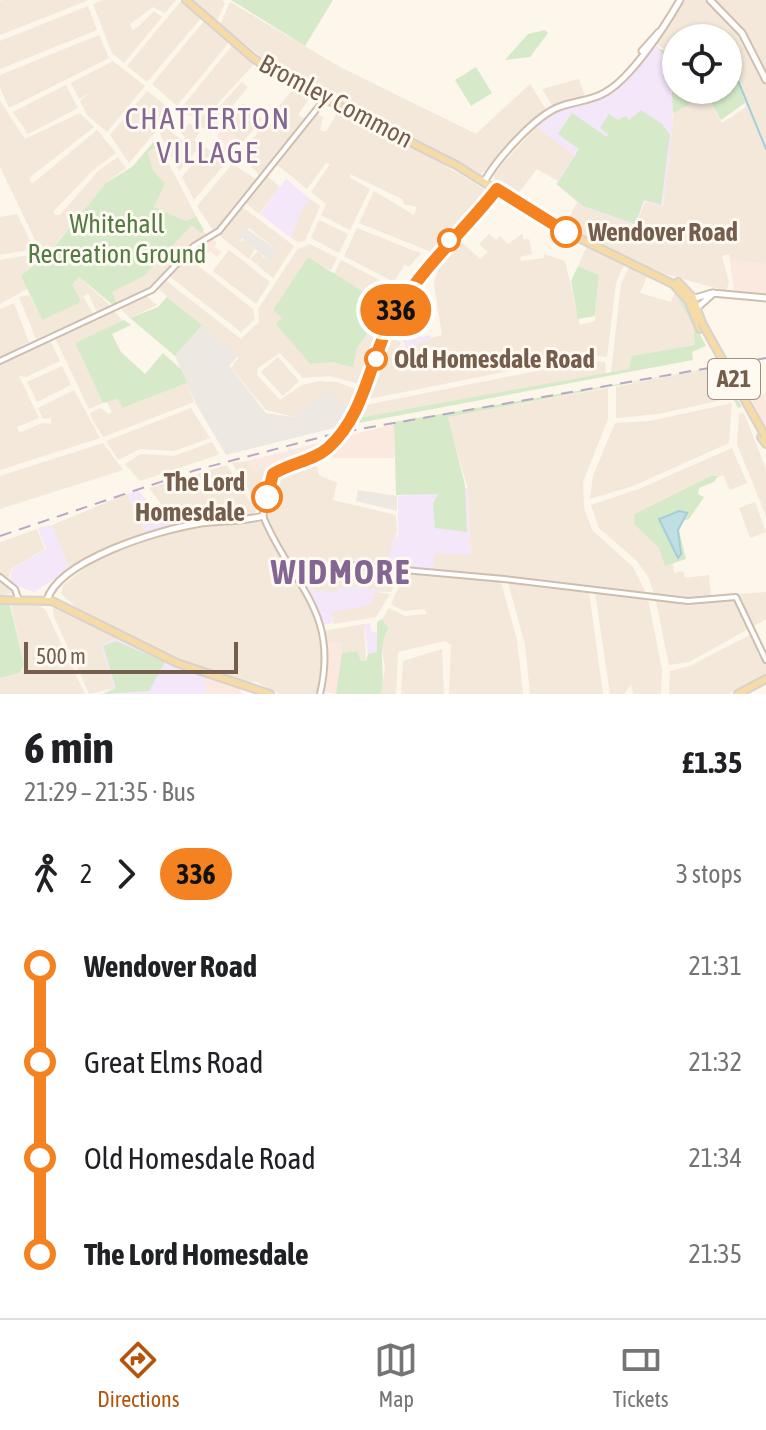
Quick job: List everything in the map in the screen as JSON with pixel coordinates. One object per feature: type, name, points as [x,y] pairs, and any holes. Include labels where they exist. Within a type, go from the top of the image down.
[{"type":"main road","name":"Bromley Common","points":[[186,0],[253,58],[324,100],[416,144],[497,189]]},
{"type":"main road","points":[[484,182],[501,158],[540,118],[559,107],[607,91],[660,31],[680,0]]},
{"type":"main road","points":[[710,0],[742,33],[766,80]]},
{"type":"main road","points":[[47,600],[65,576],[103,554],[176,528],[263,516],[271,478],[292,463],[318,455],[335,439],[362,397],[393,315],[422,273],[497,189]]},
{"type":"main road","name":"A21","points":[[497,189],[554,226],[685,289],[701,326],[765,440]]},
{"type":"main road","name":"A21","points":[[661,276],[690,299],[697,308],[701,326]]},
{"type":"main road","points":[[685,289],[701,295]]},
{"type":"main road","points":[[690,299],[715,293],[766,298]]},
{"type":"main road","points":[[697,308],[715,293]]},
{"type":"main road","points":[[0,600],[47,600],[177,663],[270,694]]},
{"type":"main road","points":[[738,694],[766,679]]},
{"type":"street","points":[[0,361],[149,292],[194,246],[219,231],[324,100]]},
{"type":"street","points":[[263,516],[313,601],[320,629],[324,671],[320,694]]},
{"type":"street","points":[[299,578],[349,565],[504,579],[688,601],[736,597],[766,660]]},
{"type":"street","points":[[0,577],[15,589],[18,598]]},
{"type":"shaded area","points":[[89,0],[0,35],[0,1]]},
{"type":"shaded area","points":[[103,0],[176,0],[165,13],[153,7],[130,24],[132,30],[138,27],[154,11],[162,17],[124,63],[112,53],[93,4]]},
{"type":"shaded area","points":[[193,0],[222,0],[225,3],[217,21]]},
{"type":"shaded area","points":[[685,0],[705,0],[730,24],[669,24]]},
{"type":"shaded area","points":[[714,0],[766,0],[766,73],[742,24],[738,24]]},
{"type":"shaded area","points":[[181,1],[201,18],[147,82],[127,66]]},
{"type":"shaded area","points":[[230,2],[340,67],[476,134],[530,84],[547,111],[481,174],[273,66],[220,25]]},
{"type":"shaded area","points":[[88,6],[97,30],[0,69],[0,41]]},
{"type":"shaded area","points":[[204,21],[229,42],[177,106],[152,84]]},
{"type":"shaded area","points":[[662,34],[662,48],[656,43]]},
{"type":"shaded area","points":[[99,35],[109,58],[9,108],[0,88],[0,75]]},
{"type":"shaded area","points":[[742,40],[766,87],[766,264],[730,260],[729,254],[722,256],[729,283],[726,291],[665,274],[564,228],[577,202],[636,226],[645,202],[663,206],[674,112],[692,104],[711,104],[722,123],[746,107],[742,92]]},
{"type":"shaded area","points":[[655,44],[662,51],[662,104],[673,104],[670,157],[662,207],[644,201],[636,226],[583,207],[556,184],[574,155],[536,127],[558,111],[610,95]]},
{"type":"shaded area","points":[[232,46],[254,64],[212,110],[193,117],[186,114],[181,108]]},
{"type":"shaded area","points":[[113,61],[145,86],[107,132],[87,115],[80,101],[90,93],[79,99],[71,83]]},
{"type":"shaded area","points":[[579,79],[585,98],[553,107],[542,89]]},
{"type":"shaded area","points":[[242,82],[248,87],[210,133],[192,119],[217,109]]},
{"type":"shaded area","points":[[66,85],[78,108],[28,134],[13,112]]},
{"type":"shaded area","points":[[294,88],[310,97],[298,115],[306,120],[259,175],[240,154]]},
{"type":"shaded area","points":[[147,91],[173,111],[129,163],[110,135]]},
{"type":"shaded area","points":[[0,101],[25,139],[80,113],[94,127],[29,178],[32,184],[97,130],[116,153],[92,171],[54,211],[55,215],[60,215],[98,171],[118,157],[126,168],[106,183],[53,247],[39,248],[0,167]]},
{"type":"shaded area","points":[[243,103],[262,119],[242,143],[228,131],[224,133],[220,130]]},
{"type":"shaded area","points":[[338,112],[418,149],[487,191],[434,253],[359,223],[374,191],[414,215],[417,207],[404,204],[402,199],[350,174],[350,178],[370,189],[350,230],[321,215],[326,204],[311,192],[330,164],[326,163],[307,189],[275,163],[318,114],[323,117],[320,130],[326,132]]},
{"type":"shaded area","points":[[189,123],[200,132],[194,140],[200,146],[179,171],[160,134],[165,127],[183,141],[185,137],[181,133]]},
{"type":"shaded area","points":[[536,127],[575,155],[558,181],[537,169],[516,196],[495,180],[494,174]]},
{"type":"shaded area","points":[[220,131],[224,134],[227,131],[242,143],[236,151],[246,159],[237,168],[228,161],[224,165],[214,157],[225,144],[217,137]]},
{"type":"shaded area","points":[[159,145],[196,216],[186,221],[154,207],[165,184],[153,170],[148,152]]},
{"type":"shaded area","points":[[206,147],[224,165],[194,200],[182,177]]},
{"type":"shaded area","points":[[232,164],[256,179],[214,232],[197,206]]},
{"type":"shaded area","points":[[266,175],[280,187],[259,214],[245,202]]},
{"type":"shaded area","points":[[286,179],[310,199],[301,211],[291,238],[260,214]]},
{"type":"shaded area","points":[[310,199],[320,206],[305,241],[298,242],[291,238],[301,211]]},
{"type":"shaded area","points":[[241,206],[294,246],[273,278],[257,265],[260,261],[256,264],[250,259],[258,251],[263,256],[261,260],[264,257],[270,261],[277,250],[249,228],[238,234],[242,238],[240,242],[245,240],[255,249],[249,259],[219,235]]},
{"type":"shaded area","points":[[17,214],[34,249],[0,255],[0,217]]},
{"type":"shaded area","points":[[319,220],[348,234],[339,253],[311,238]]},
{"type":"shaded area","points":[[192,224],[208,235],[194,242],[150,288],[117,304],[111,292],[144,276]]},
{"type":"shaded area","points":[[244,227],[278,251],[270,261],[237,234]]},
{"type":"shaded area","points":[[357,228],[421,253],[409,267],[405,264],[394,282],[344,256]]},
{"type":"shaded area","points":[[489,234],[496,240],[500,236],[508,244],[522,234],[524,240],[529,239],[532,254],[520,257],[521,261],[544,258],[544,254],[565,261],[580,325],[595,321],[599,275],[578,266],[587,246],[625,262],[616,283],[607,357],[588,355],[364,400],[391,335],[401,343],[399,348],[442,335],[434,284],[439,264],[436,261],[442,252],[456,237],[480,259],[488,252],[479,244]]},
{"type":"shaded area","points":[[213,238],[217,244],[214,247],[221,252],[217,257],[210,251],[202,261],[202,254],[196,248]]},
{"type":"shaded area","points":[[310,244],[337,258],[331,270],[308,258],[273,310],[283,318],[277,324],[310,364],[332,362],[353,366],[357,348],[371,327],[383,335],[365,382],[359,384],[330,376],[303,378],[280,353],[258,368],[257,375],[280,400],[302,385],[320,381],[337,382],[360,391],[353,409],[343,405],[329,390],[294,417],[266,410],[231,368],[239,357],[157,288],[165,280],[241,339],[259,322],[258,309],[297,250]]},
{"type":"shaded area","points":[[229,250],[270,282],[256,304],[213,271]]},
{"type":"shaded area","points":[[47,252],[21,276],[27,289],[0,304],[0,260]]},
{"type":"shaded area","points":[[187,257],[253,309],[255,319],[241,332],[169,276]]},
{"type":"shaded area","points":[[341,260],[404,293],[384,333],[372,325],[372,298],[334,274]]},
{"type":"shaded area","points":[[730,260],[766,264],[766,294],[734,292]]},
{"type":"shaded area","points":[[630,265],[648,274],[640,293],[671,302],[675,291],[693,326],[695,345],[647,354],[630,369],[611,373],[621,284]]},
{"type":"shaded area","points":[[79,277],[111,306],[97,312],[88,293],[83,296],[93,314],[36,339],[19,297],[29,295],[42,320]]},
{"type":"shaded area","points":[[416,286],[429,294],[427,308],[402,321],[395,317]]},
{"type":"shaded area","points":[[146,296],[157,305],[130,318],[120,308]]},
{"type":"shaded area","points":[[14,303],[29,342],[0,358],[0,309]]},
{"type":"shaded area","points":[[114,311],[123,321],[75,343],[103,403],[89,409],[55,338]]},
{"type":"shaded area","points":[[418,319],[421,337],[431,335],[431,340],[406,347],[397,330]]},
{"type":"shaded area","points":[[202,325],[238,356],[229,366],[266,413],[294,417],[330,389],[343,405],[353,409],[342,426],[226,455],[197,406],[175,356]]},
{"type":"shaded area","points":[[50,340],[60,361],[26,377],[19,376],[39,418],[17,427],[19,433],[42,423],[51,424],[51,418],[43,419],[38,408],[74,390],[100,438],[0,470],[0,363]]},
{"type":"shaded area","points":[[278,357],[299,381],[283,396],[261,372]]},
{"type":"shaded area","points":[[587,361],[605,362],[606,374],[363,417],[361,406]]},
{"type":"shaded area","points":[[62,366],[71,385],[37,402],[27,382]]},
{"type":"shaded area","points":[[754,366],[762,389],[746,394],[731,370]]},
{"type":"shaded area","points":[[699,370],[719,370],[728,385],[730,398],[658,414],[616,418],[616,387]]},
{"type":"shaded area","points":[[187,383],[194,402],[103,437],[92,419],[90,413],[101,408],[108,414],[112,412],[107,402],[118,399],[124,408]]},
{"type":"shaded area","points":[[608,388],[608,419],[583,482],[584,508],[592,530],[633,567],[646,593],[500,576],[433,572],[434,553],[471,554],[467,486],[447,417]]},
{"type":"shaded area","points":[[766,394],[766,436],[751,398]]},
{"type":"shaded area","points":[[732,403],[729,443],[633,486],[590,499],[593,476],[615,423],[650,421]]},
{"type":"shaded area","points":[[191,408],[210,438],[174,451],[140,449],[118,460],[106,441]]},
{"type":"shaded area","points":[[744,413],[766,469],[766,516],[737,444],[739,414]]},
{"type":"shaded area","points":[[395,424],[394,458],[333,458],[324,446],[316,453],[288,461],[268,476],[261,464],[255,475],[247,461]]},
{"type":"shaded area","points":[[212,442],[219,454],[140,481],[125,464],[141,454],[174,456]]},
{"type":"shaded area","points":[[103,443],[123,470],[0,509],[0,476]]},
{"type":"shaded area","points":[[732,448],[747,483],[730,490],[723,475],[638,513],[639,527],[673,563],[674,573],[683,571],[685,578],[709,575],[711,596],[688,599],[654,594],[649,578],[636,560],[599,528],[591,505],[641,488]]},
{"type":"shaded area","points":[[314,458],[319,475],[337,483],[333,500],[396,515],[397,531],[388,565],[338,563],[301,574],[290,563],[268,523],[271,486],[277,474]]},
{"type":"shaded area","points":[[247,461],[255,474],[261,464],[268,476],[261,510],[232,463]]},
{"type":"shaded area","points":[[227,465],[256,511],[253,516],[177,525],[149,488]]},
{"type":"shaded area","points":[[467,488],[471,555],[434,553],[433,572],[388,566],[393,538],[398,537],[398,496]]},
{"type":"shaded area","points":[[358,490],[397,496],[397,511],[356,501]]},
{"type":"shaded area","points":[[138,491],[173,526],[147,535],[127,494]]},
{"type":"shaded area","points":[[127,494],[147,535],[90,556],[70,569],[52,525]]},
{"type":"shaded area","points":[[755,502],[766,532],[750,538],[739,508]]},
{"type":"shaded area","points":[[260,520],[314,612],[322,656],[317,694],[279,694],[257,682],[232,680],[187,665],[86,616],[61,594],[63,585],[97,559],[171,532]]},
{"type":"shaded area","points":[[52,525],[70,569],[34,592],[9,583],[12,569],[46,549],[38,528]]},
{"type":"shaded area","points":[[37,529],[45,549],[11,569],[7,586],[12,593],[0,596],[0,542]]},
{"type":"shaded area","points":[[343,568],[400,573],[391,592],[356,587],[331,594],[315,592],[310,578]]},
{"type":"shaded area","points":[[405,574],[501,582],[517,640],[523,694],[449,694],[451,645],[445,641],[398,652],[396,694],[381,694],[385,668],[381,644],[389,629],[382,619],[389,608],[405,616],[427,614],[424,609],[404,611],[391,604]]},
{"type":"shaded area","points":[[310,578],[315,592],[330,590],[332,593],[338,592],[337,588],[356,587],[391,592],[376,592],[370,605],[332,612],[333,623],[322,625],[315,600],[304,580]]},
{"type":"shaded area","points":[[508,582],[589,592],[603,694],[530,694],[525,645]]},
{"type":"shaded area","points":[[376,592],[390,594],[376,617],[334,624],[331,612]]},
{"type":"shaded area","points":[[595,592],[648,599],[662,670],[661,694],[633,694],[631,684],[624,694],[610,694]]},
{"type":"shaded area","points":[[766,592],[766,619],[754,626],[739,594]]},
{"type":"shaded area","points":[[735,599],[748,629],[689,662],[669,665],[656,601],[686,604]]},
{"type":"shaded area","points":[[11,605],[40,606],[46,611],[85,694],[0,694],[0,678],[21,673],[24,664]]},
{"type":"shaded area","points":[[53,607],[117,638],[101,645],[115,688],[89,694],[54,617]]},
{"type":"shaded area","points":[[370,623],[371,631],[377,633],[377,652],[368,654],[364,624]]},
{"type":"shaded area","points":[[364,624],[366,661],[361,661],[357,651],[342,653],[340,642],[325,645],[323,631]]},
{"type":"shaded area","points":[[752,634],[766,666],[766,674],[729,694],[669,694],[670,671],[690,666]]},
{"type":"shaded area","points":[[117,638],[205,677],[206,694],[101,694],[114,688],[101,645]]},
{"type":"shaded area","points":[[340,642],[343,657],[336,694],[323,692],[325,645]]},
{"type":"shaded area","points":[[442,649],[444,694],[401,694],[403,661]]},
{"type":"shaded area","points":[[205,677],[240,687],[241,694],[206,694]]},
{"type":"green space","points":[[231,0],[333,0],[305,46]]},
{"type":"green space","points":[[545,30],[548,33],[530,57],[505,60],[528,34]]},
{"type":"green space","points":[[476,67],[492,93],[471,106],[455,80]]},
{"type":"green space","points":[[742,92],[745,103],[721,120],[712,104],[742,104]]},
{"type":"green space","points":[[673,104],[691,104],[673,113]]},
{"type":"green space","points":[[641,110],[662,124],[670,135],[661,205],[644,200],[635,224],[583,206],[557,184],[579,149],[558,134],[572,113],[607,137],[608,134],[600,128],[609,114],[618,120],[625,116],[629,120]]},
{"type":"green space","name":"Whitehall Recreation Ground","points":[[156,139],[159,145],[148,152],[153,170],[165,184],[154,207],[186,221],[196,216],[204,230],[201,233],[192,225],[144,276],[112,292],[117,304],[113,305],[79,277],[72,285],[81,302],[42,320],[21,276],[53,248],[106,183],[133,166]]},
{"type":"green space","points":[[308,257],[373,298],[372,325],[384,333],[371,328],[357,348],[353,367],[332,362],[310,364],[276,324],[282,318],[273,310]]},
{"type":"green space","points":[[578,266],[599,275],[595,316],[578,319],[571,281]]},
{"type":"green space","points":[[674,290],[706,346],[692,352],[693,360],[348,425],[363,417],[629,369],[632,356],[695,345],[693,326]]},
{"type":"green space","points":[[167,297],[202,325],[175,356],[130,318],[158,307]]},
{"type":"green space","points":[[124,320],[131,325],[112,334],[121,352],[145,374],[163,353],[182,370],[187,383],[123,408],[118,399],[103,403],[75,343]]},
{"type":"green space","points":[[718,367],[742,407],[738,408],[719,370],[700,370]]},
{"type":"green space","points":[[697,371],[448,417],[465,485],[467,532],[435,528],[433,504],[438,494],[396,495],[394,422]]},
{"type":"green space","points":[[711,476],[718,476],[714,482],[699,488],[698,494],[704,497],[689,519],[683,521],[681,517],[675,537],[681,520],[679,531],[686,559],[665,566],[659,548],[634,524],[635,514]]},
{"type":"green space","points":[[0,605],[10,605],[24,664],[20,673],[0,678]]},
{"type":"green space","points":[[382,619],[389,629],[382,652],[381,694],[336,694],[342,653],[357,651],[361,661],[366,661],[368,654],[377,652],[377,622]]},
{"type":"green space","points":[[116,641],[165,662],[149,691],[104,694],[116,688],[103,646]]},
{"type":"water","points":[[679,511],[687,513],[678,530],[681,554],[678,558],[659,519]]},
{"type":"waterway","points":[[742,90],[766,149]]},
{"type":"railway","points":[[0,536],[196,470],[337,433],[766,358]]},
{"type":"bus line","name":"336","points":[[267,497],[273,474],[300,459],[318,455],[330,446],[362,397],[393,315],[422,273],[497,189],[566,232]]},
{"type":"place","name":"Wendover Road","points":[[566,232]]},
{"type":"place","name":"Old Homesdale Road","points":[[376,359]]},
{"type":"place","name":"The Lord Homesdale","points":[[267,497]]},
{"type":"district","name":"CHATTERTON VILLAGE","points":[[208,136]]},
{"type":"district","name":"WIDMORE","points":[[341,572]]}]
